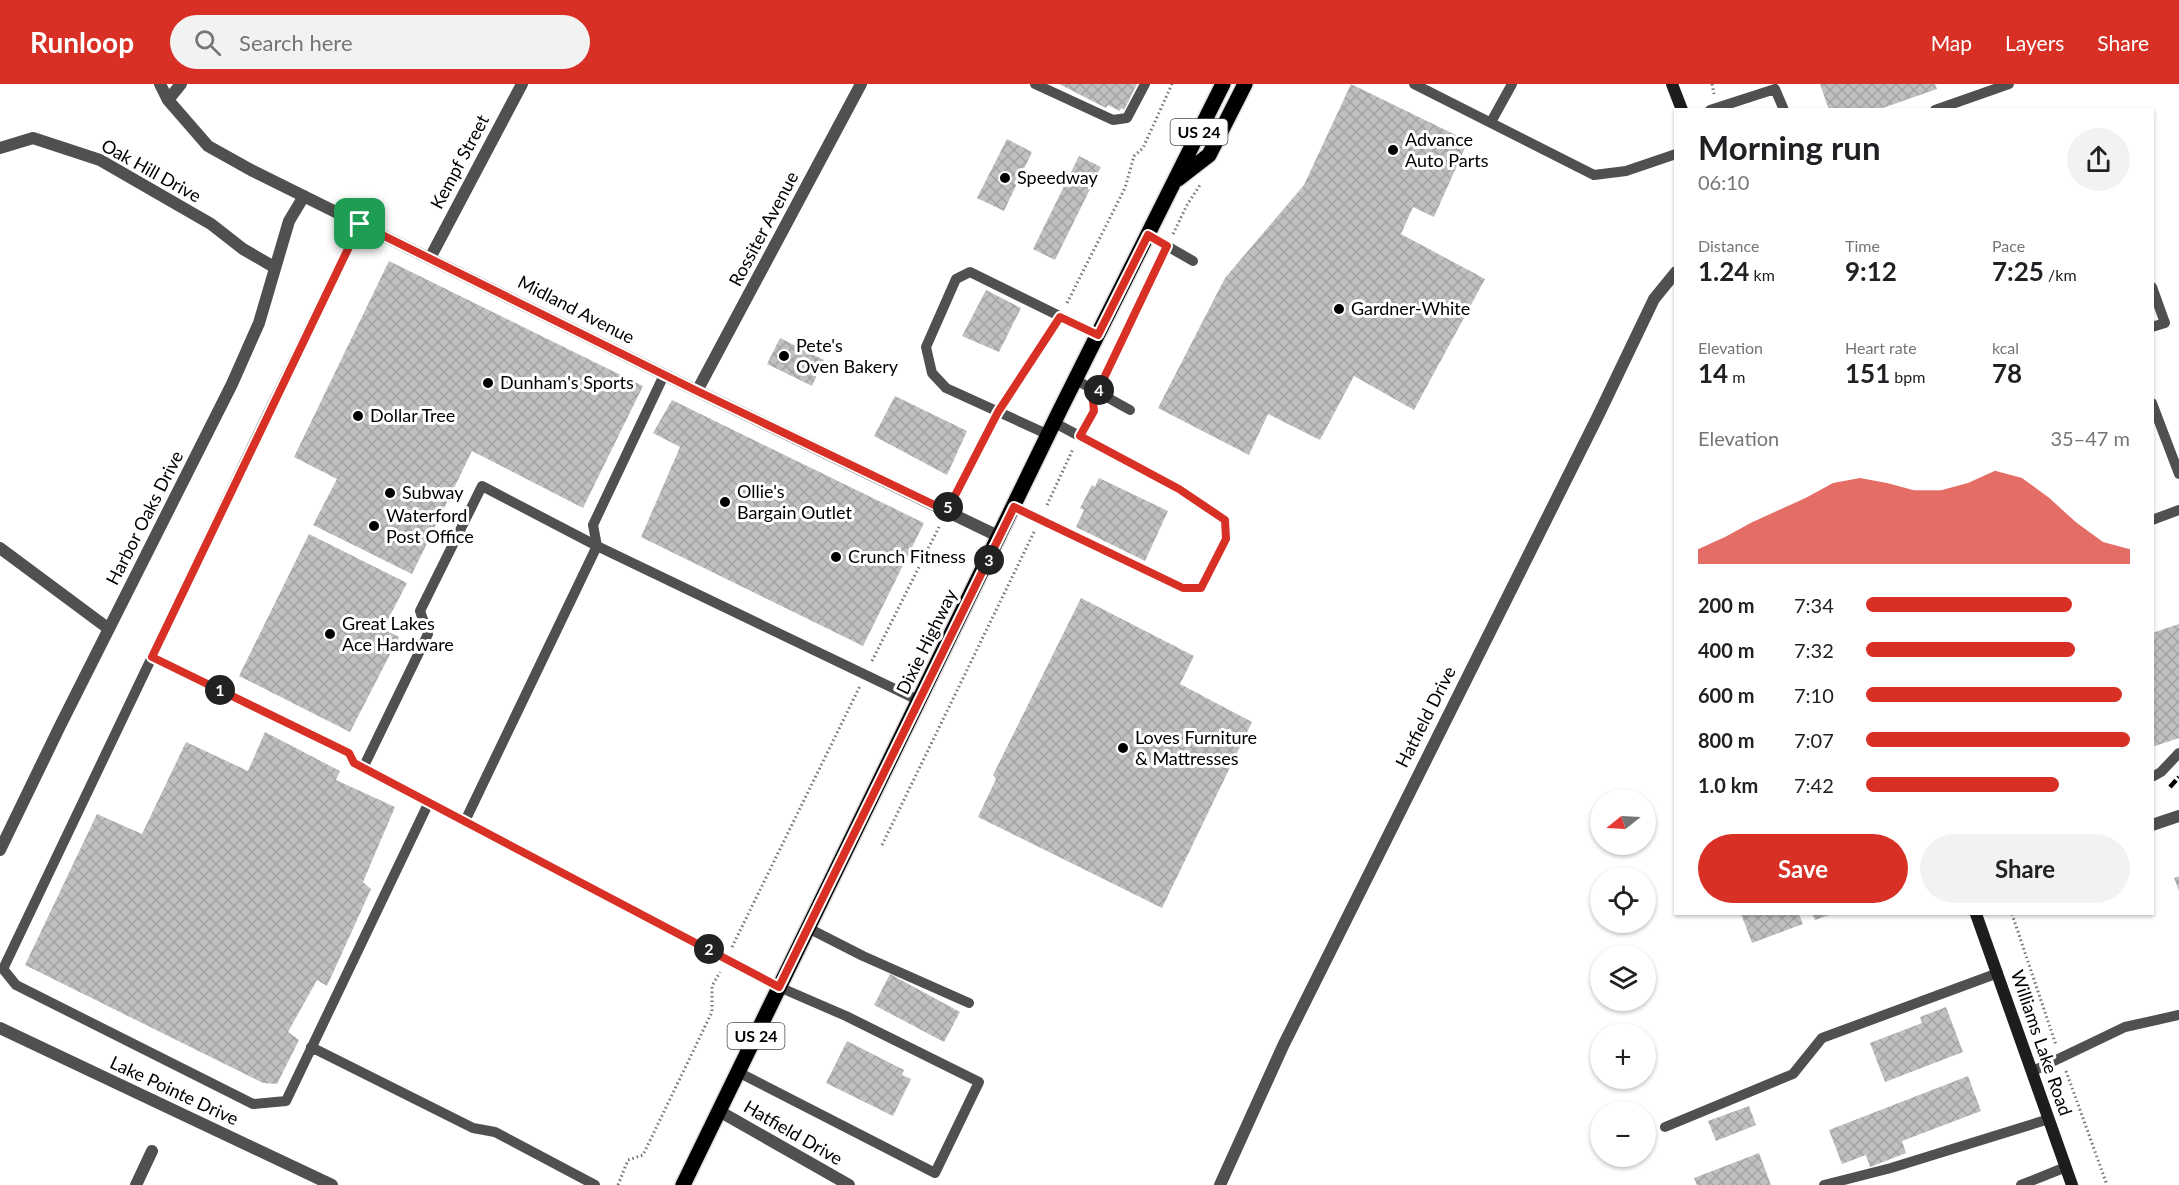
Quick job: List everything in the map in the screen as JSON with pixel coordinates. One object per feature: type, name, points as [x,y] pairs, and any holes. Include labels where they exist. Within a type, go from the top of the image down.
[{"type":"main road","name":"Dixie Highway","points":[[683,1185],[1223,84]]},
{"type":"main road","points":[[1175,181],[1209,155],[1245,84]]},
{"type":"main road","points":[[1672,84],[1681,108]]},
{"type":"main road","name":"Williams Lake Road","points":[[1976,915],[2073,1185]]},
{"type":"street","name":"Midland Avenue","points":[[160,84],[168,100],[208,146],[250,170],[664,375],[1000,537]]},
{"type":"street","points":[[168,100],[181,84]]},
{"type":"street","name":"Kempf Street","points":[[430,258],[522,84]]},
{"type":"street","name":"Rossiter Avenue","points":[[697,391],[861,84]]},
{"type":"street","name":"Oak Hill Drive","points":[[0,148],[33,138],[100,160],[211,224],[243,249],[274,267]]},
{"type":"street","name":"Harbor Oaks Drive","points":[[0,850],[232,384],[259,323],[289,221],[304,196]]},
{"type":"street","name":"Hatfield Drive","points":[[1220,1185],[1294,1024],[1598,416],[1654,299],[1674,274]]},
{"type":"street","points":[[0,548],[109,629]]},
{"type":"street","points":[[2154,824],[2179,816]]},
{"type":"street","name":"Lake Pointe Drive","points":[[0,1028],[332,1185]]},
{"type":"street","name":"Hatfield Drive","points":[[719,1112],[849,1185]]},
{"type":"street","points":[[136,1185],[152,1151]]},
{"type":"lane","points":[[1035,84],[1113,120],[1127,118],[1145,84]]},
{"type":"lane","points":[[1414,84],[1594,175],[1626,171],[1674,155]]},
{"type":"lane","points":[[1491,122],[1512,84]]},
{"type":"lane","points":[[1941,108],[2009,84]]},
{"type":"lane","points":[[1716,108],[1775,88],[1783,108]]},
{"type":"lane","points":[[360,224],[3,969],[16,985],[253,1104],[286,1101],[429,802]]},
{"type":"lane","points":[[1148,235],[1193,261]]},
{"type":"lane","points":[[1014,507],[1183,588],[1201,588],[1226,539],[1225,520],[1179,489],[1080,436],[1010,417],[946,388],[932,373],[926,347],[956,279],[970,272],[1098,335]]},
{"type":"lane","points":[[2154,293],[2165,323],[2154,326]]},
{"type":"lane","points":[[465,821],[597,546],[593,525],[664,375]]},
{"type":"lane","points":[[1076,380],[1130,410]]},
{"type":"lane","points":[[2154,408],[2179,474]]},
{"type":"lane","points":[[363,768],[428,634],[420,611],[482,486],[597,546],[920,700]]},
{"type":"lane","points":[[2154,519],[2179,510]]},
{"type":"lane","points":[[152,657],[349,753],[354,763],[363,768],[779,987],[846,1016],[979,1082],[935,1173],[738,1072]]},
{"type":"lane","points":[[2154,776],[2161,772],[2179,753]]},
{"type":"lane","points":[[808,928],[863,956],[969,1003]]},
{"type":"lane","points":[[1665,1127],[1793,1074],[1822,1038],[1998,973]]},
{"type":"lane","points":[[2033,1071],[2125,1027],[2179,1015]]},
{"type":"lane","points":[[311,1047],[473,1128],[495,1132],[595,1185]]},
{"type":"lane","points":[[1824,1185],[1891,1168],[2049,1119]]},
{"type":"lane","points":[[2021,1185],[2066,1167]]},
{"type":"path","points":[[618,1185],[628,1160],[644,1155],[712,1012],[712,986],[998,412],[1064,319],[1125,188],[1134,156],[1143,148],[1172,84]]},
{"type":"path","points":[[882,845],[1094,411],[1093,401],[1186,205],[1206,176]]},
{"type":"building","points":[[1059,84],[1137,84],[1124,110],[1121,108],[1120,111],[1108,105],[1106,108]]},
{"type":"building","name":"Gardner-White","points":[[1351,84],[1468,141],[1434,217],[1413,207],[1401,234],[1485,279],[1414,410],[1354,376],[1320,440],[1268,414],[1249,455],[1158,408],[1225,278],[1304,185]]},
{"type":"building","points":[[1820,84],[1935,84],[1937,89],[1883,108],[1828,108]]},
{"type":"building","points":[[1007,139],[1032,152],[1004,211],[977,198]]},
{"type":"building","points":[[1079,156],[1101,167],[1055,260],[1033,249]]},
{"type":"building","name":"Dunham's Sports","points":[[389,261],[643,386],[583,508],[472,451],[412,574],[313,525],[337,479],[294,457]]},
{"type":"building","points":[[986,290],[1021,308],[999,352],[962,336]]},
{"type":"building","points":[[780,338],[824,360],[812,386],[767,364]]},
{"type":"building","points":[[895,396],[967,431],[947,475],[874,436]]},
{"type":"building","points":[[672,400],[924,523],[863,646],[641,537],[680,447],[653,433]]},
{"type":"building","points":[[1099,478],[1168,511],[1145,561],[1076,527],[1084,510],[1080,508],[1092,485],[1095,487]]},
{"type":"building","points":[[309,534],[407,583],[383,629],[399,637],[350,732],[239,676]]},
{"type":"building","name":"Loves Furniture & Mattresses","points":[[1081,598],[1194,656],[1180,684],[1252,722],[1162,908],[978,817],[996,779],[993,775]]},
{"type":"building","points":[[2179,624],[2179,738],[2154,746],[2154,632]]},
{"type":"building","points":[[265,732],[340,771],[336,780],[395,807],[363,882],[371,889],[327,986],[317,980],[288,1032],[299,1040],[277,1084],[263,1083],[25,965],[97,814],[142,834],[186,742],[248,771]]},
{"type":"building","points":[[2179,876],[2179,891],[2174,878]]},
{"type":"building","points":[[1741,915],[1799,915],[1803,924],[1752,943]]},
{"type":"building","points":[[1812,915],[1829,915],[1815,920]]},
{"type":"building","points":[[890,974],[960,1012],[944,1042],[874,1005]]},
{"type":"building","points":[[1946,1007],[1963,1052],[1885,1082],[1870,1043],[1922,1023],[1920,1017]]},
{"type":"building","points":[[847,1041],[904,1070],[902,1075],[911,1079],[893,1116],[826,1083]]},
{"type":"building","points":[[1968,1076],[1981,1111],[1902,1141],[1906,1153],[1870,1167],[1866,1155],[1842,1164],[1829,1130]]},
{"type":"building","points":[[1749,1106],[1756,1125],[1716,1141],[1708,1121]]},
{"type":"building","points":[[1759,1153],[1771,1185],[1697,1185],[1694,1178]]},
{"type":"railway","points":[[2170,787],[2179,777]]},
{"type":"place","name":"Advance Auto Parts","points":[[1393,150]]},
{"type":"place","name":"Speedway","points":[[1005,178]]},
{"type":"place","name":"Gardner-White","points":[[1339,309]]},
{"type":"place","name":"Pete's Oven Bakery","points":[[784,356]]},
{"type":"place","name":"Dunham's Sports","points":[[488,383]]},
{"type":"place","name":"Dollar Tree","points":[[358,416]]},
{"type":"place","name":"Subway","points":[[390,493]]},
{"type":"place","name":"Ollie's Bargain Outlet","points":[[725,502]]},
{"type":"place","name":"Waterford Post Office","points":[[374,526]]},
{"type":"place","name":"Crunch Fitness","points":[[836,557]]},
{"type":"place","name":"Great Lakes Ace Hardware","points":[[330,634]]},
{"type":"place","name":"Loves Furniture & Mattresses","points":[[1123,748]]},
{"type":"route","points":[[360,224],[697,391],[947,511],[998,412],[1060,317],[1098,335],[1148,235],[1167,246],[1093,401],[1094,411],[1080,436],[1179,489],[1225,520],[1226,539],[1201,588],[1183,588],[1014,507],[779,987],[671,928],[354,763],[349,753],[152,657],[360,224]]}]
